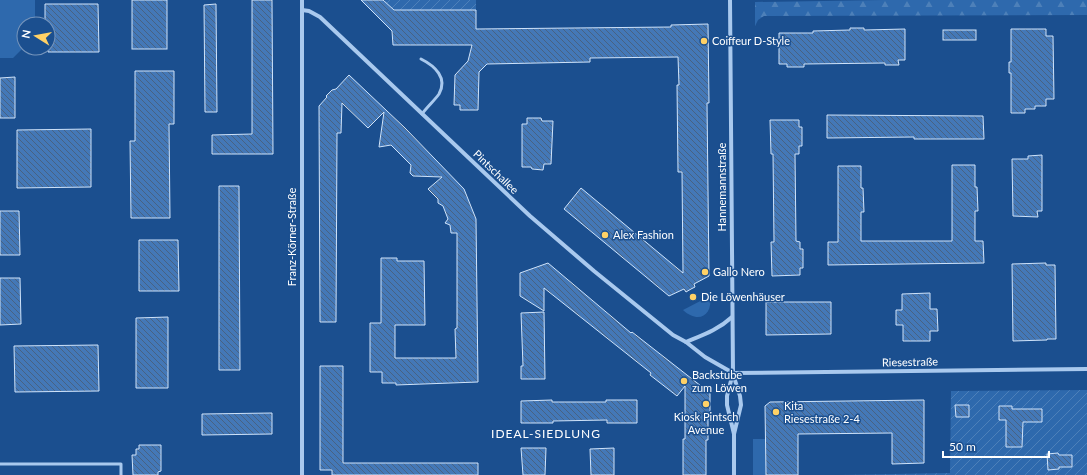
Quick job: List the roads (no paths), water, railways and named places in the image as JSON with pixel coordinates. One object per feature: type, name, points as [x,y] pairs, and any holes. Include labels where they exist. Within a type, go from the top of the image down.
[{"type":"street","name":"Franz-Körner-Straße","points":[[302,0],[302,475]]},
{"type":"street","name":"Hannemannstraße","points":[[730,0],[733,373],[741,400],[734,434],[734,475]]},
{"type":"street","name":"Pintschallee","points":[[302,10],[309,11],[320,17],[530,216],[594,271],[673,335],[686,342],[705,357],[733,373]]},
{"type":"street","points":[[686,342],[723,326],[732,317]]},
{"type":"street","name":"Riesestraße","points":[[733,373],[1087,369]]},
{"type":"street","name":"Hannemannstraße","points":[[733,373],[727,396],[727,404],[734,434]]},
{"type":"lane","points":[[422,59],[436,68],[440,73],[442,80],[439,94],[422,114]]},
{"type":"lane","points":[[0,464],[121,464],[121,475]]},
{"type":"place","name":"Coiffeur D-Style","points":[[704,41]]},
{"type":"place","name":"Alex Fashion","points":[[605,235]]},
{"type":"place","name":"Gallo Nero","points":[[705,272]]},
{"type":"place","name":"Die Löwenhäuser","points":[[693,297]]},
{"type":"place","name":"Backstube zum Löwen","points":[[684,381]]},
{"type":"place","name":"Kiosk Pintsch Avenue","points":[[706,404]]},
{"type":"place","name":"Kita Riesestraße 2-4","points":[[776,412]]},
{"type":"district","name":"IDEAL-SIEDLUNG","points":[[546,434]]}]
